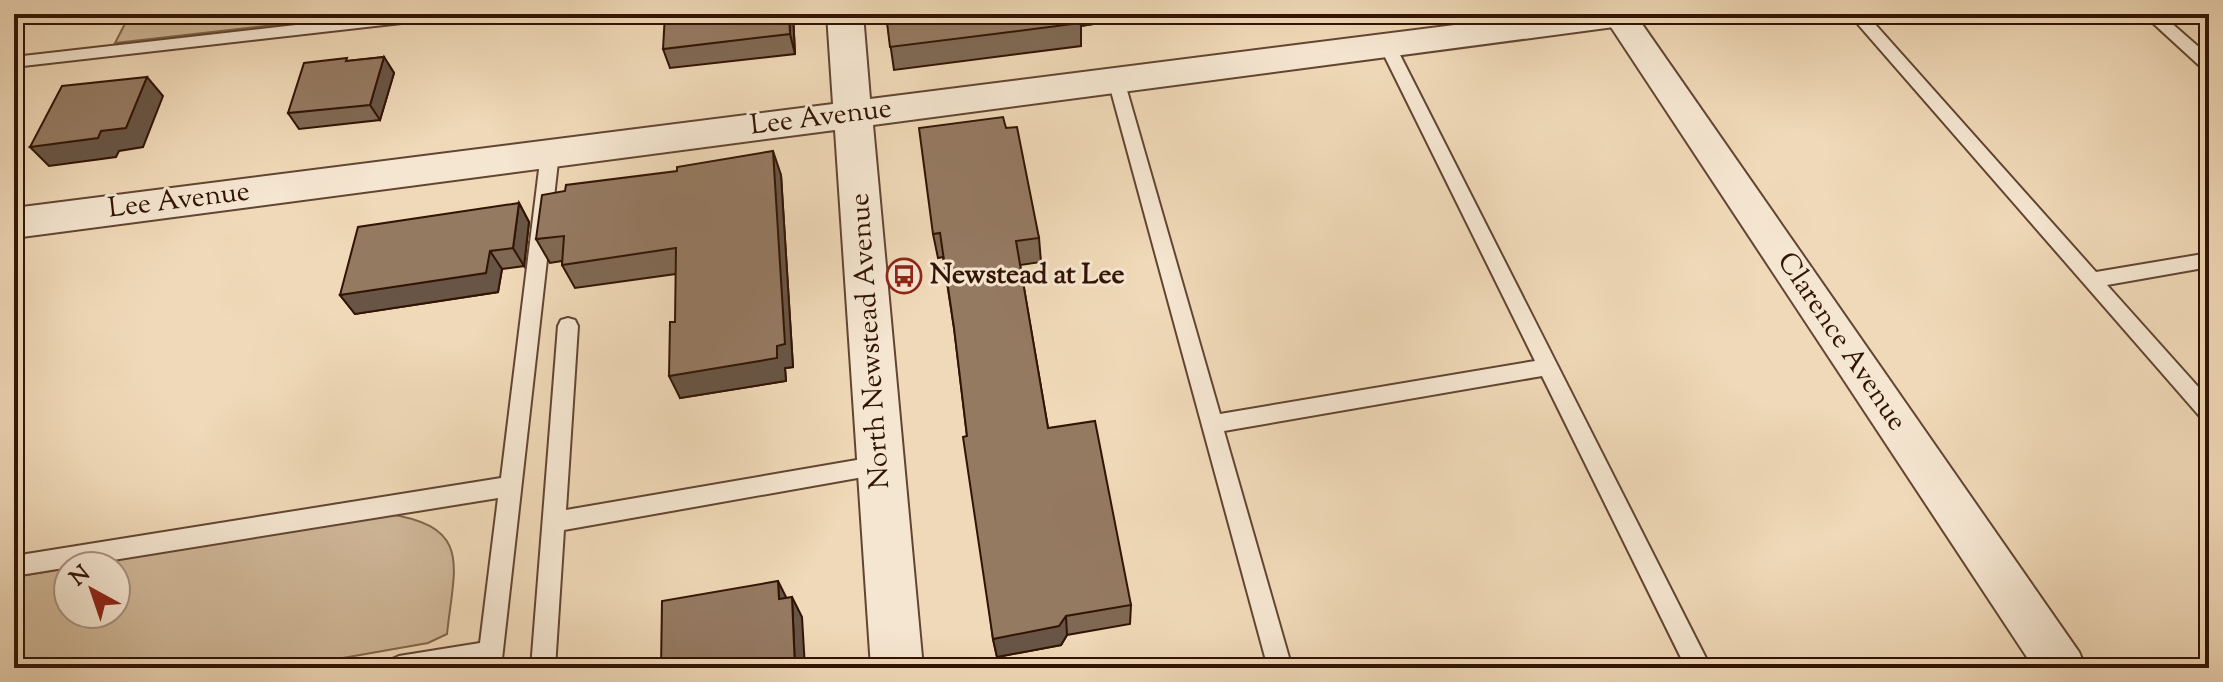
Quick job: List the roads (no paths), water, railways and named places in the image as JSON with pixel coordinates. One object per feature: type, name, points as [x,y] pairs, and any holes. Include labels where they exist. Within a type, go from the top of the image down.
[{"type":"street","name":"North Newstead Avenue","points":[[845,14],[897,668]]},
{"type":"street","name":"Lee Avenue","points":[[14,223],[1624,15]]},
{"type":"street","name":"Clarence Avenue","points":[[1624,15],[2062,668]]},
{"type":"lane","points":[[14,62],[437,14]]},
{"type":"lane","points":[[1857,14],[2209,413]]},
{"type":"lane","points":[[2151,14],[2209,65]]},
{"type":"lane","points":[[1387,45],[1699,668]]},
{"type":"lane","points":[[1116,80],[1280,668]]},
{"type":"lane","points":[[399,668],[490,660],[550,153]]},
{"type":"lane","points":[[2092,280],[2209,260]]},
{"type":"lane","points":[[543,668],[568,326]]},
{"type":"lane","points":[[1211,424],[1548,367]]},
{"type":"lane","points":[[556,522],[880,465]]},
{"type":"lane","points":[[14,566],[511,486]]},
{"type":"place","name":"Newstead at Lee","points":[[904,276]]}]
